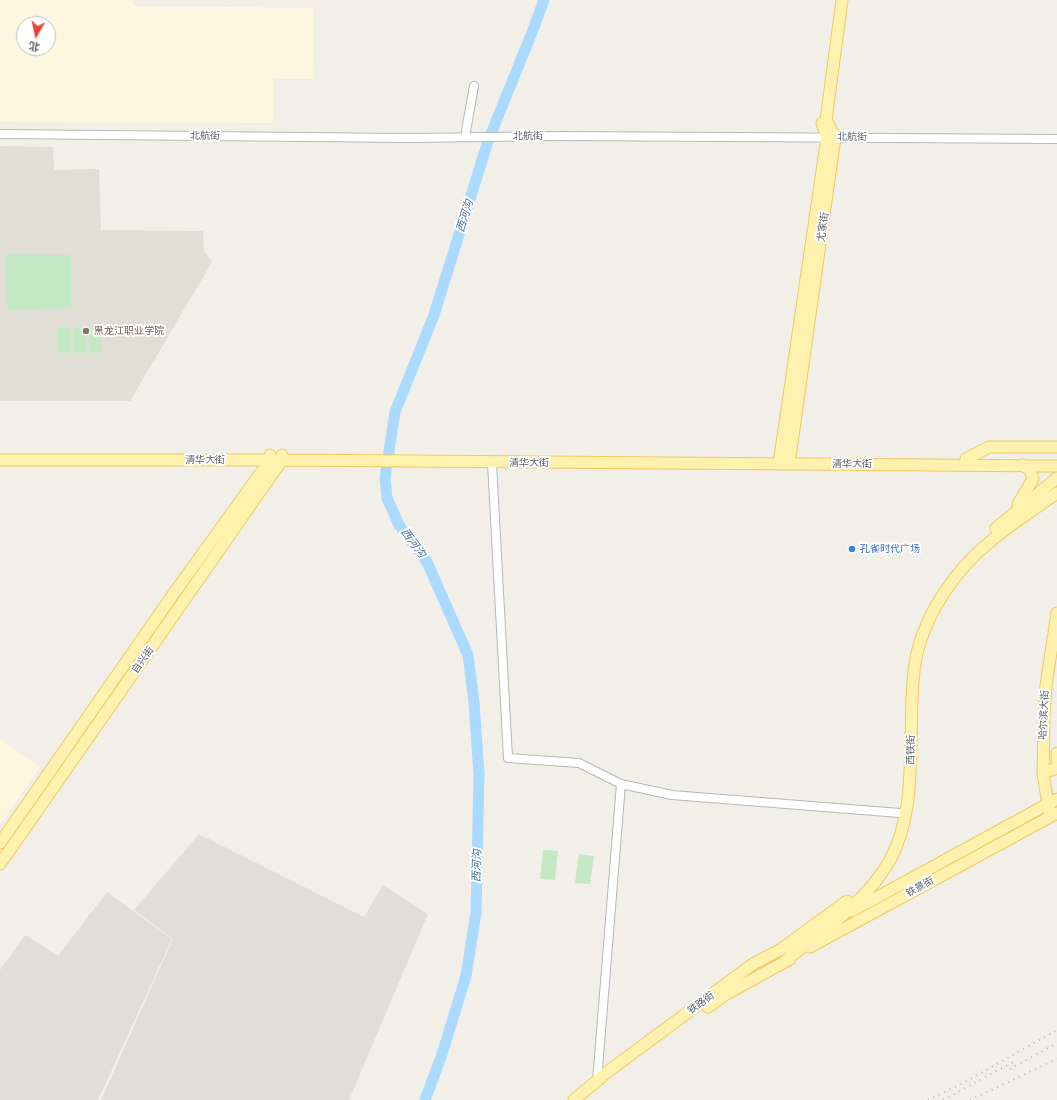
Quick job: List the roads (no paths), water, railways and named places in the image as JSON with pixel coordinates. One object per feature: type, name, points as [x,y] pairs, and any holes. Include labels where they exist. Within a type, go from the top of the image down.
[{"type":"main road","name":"尤家街","points":[[785,457],[831,137],[821,121],[838,0]]},
{"type":"main road","points":[[831,137],[826,120],[842,0]]},
{"type":"main road","points":[[966,458],[989,447],[1057,447]]},
{"type":"main road","name":"清华大街","points":[[0,454],[364,458],[492,462],[1057,466]]},
{"type":"main road","name":"清华大街","points":[[0,460],[270,457]]},
{"type":"main road","name":"自兴街","points":[[0,843],[270,457]]},
{"type":"main road","name":"自兴街","points":[[0,864],[282,457]]},
{"type":"main road","name":"清华大街","points":[[445,460],[785,457],[1057,460]]},
{"type":"main road","points":[[1009,520],[1028,490],[1033,479],[1030,470],[1023,465]]},
{"type":"main road","points":[[1009,520],[1057,478]]},
{"type":"main road","points":[[1009,520],[1052,502],[1057,493]]},
{"type":"main road","name":"西铁街","points":[[784,947],[845,902],[871,876],[886,856],[896,831],[900,813],[903,782],[907,677],[911,655],[921,622],[934,598],[955,570],[1009,520]]},
{"type":"main road","name":"西铁街","points":[[784,962],[838,919],[878,878],[890,860],[901,833],[910,794],[914,673],[917,652],[930,619],[942,596],[963,570],[1009,520]]},
{"type":"main road","name":"哈尔滨大街","points":[[1054,815],[1052,802],[1042,773],[1046,685],[1057,613]]},
{"type":"main road","points":[[1057,753],[1057,760]]},
{"type":"main road","points":[[1042,773],[1057,768]]},
{"type":"main road","name":"铁景街","points":[[838,919],[1052,802]]},
{"type":"main road","name":"铁景街","points":[[784,962],[1054,815]]},
{"type":"main road","name":"铁路街","points":[[574,1100],[597,1080],[753,964],[838,919]]},
{"type":"main road","name":"铁路街","points":[[582,1100],[597,1086],[723,996],[784,962]]},
{"type":"street","points":[[466,131],[474,86]]},
{"type":"street","name":"北航街","points":[[0,134],[408,138],[454,136],[831,137],[1057,140]]},
{"type":"street","points":[[492,462],[508,758],[579,763],[621,784],[672,795],[900,813]]},
{"type":"street","points":[[597,1080],[621,784]]},
{"type":"waterway","name":"西河沟","points":[[425,1100],[442,1054],[466,976],[476,913],[479,775],[474,702],[468,655],[427,562],[399,525],[387,498],[385,477],[395,412],[434,315],[488,141],[544,0]]},
{"type":"railway","points":[[928,1100],[965,1082],[1057,1030]]},
{"type":"railway","points":[[1010,1069],[1057,1043]]},
{"type":"railway","points":[[970,1100],[1057,1059]]},
{"type":"railway","points":[[943,1100],[1015,1061]]},
{"type":"place","name":"黑龙江职业学院","points":[[86,331]]},
{"type":"place","name":"孔雀时代广场","points":[[852,549]]}]
